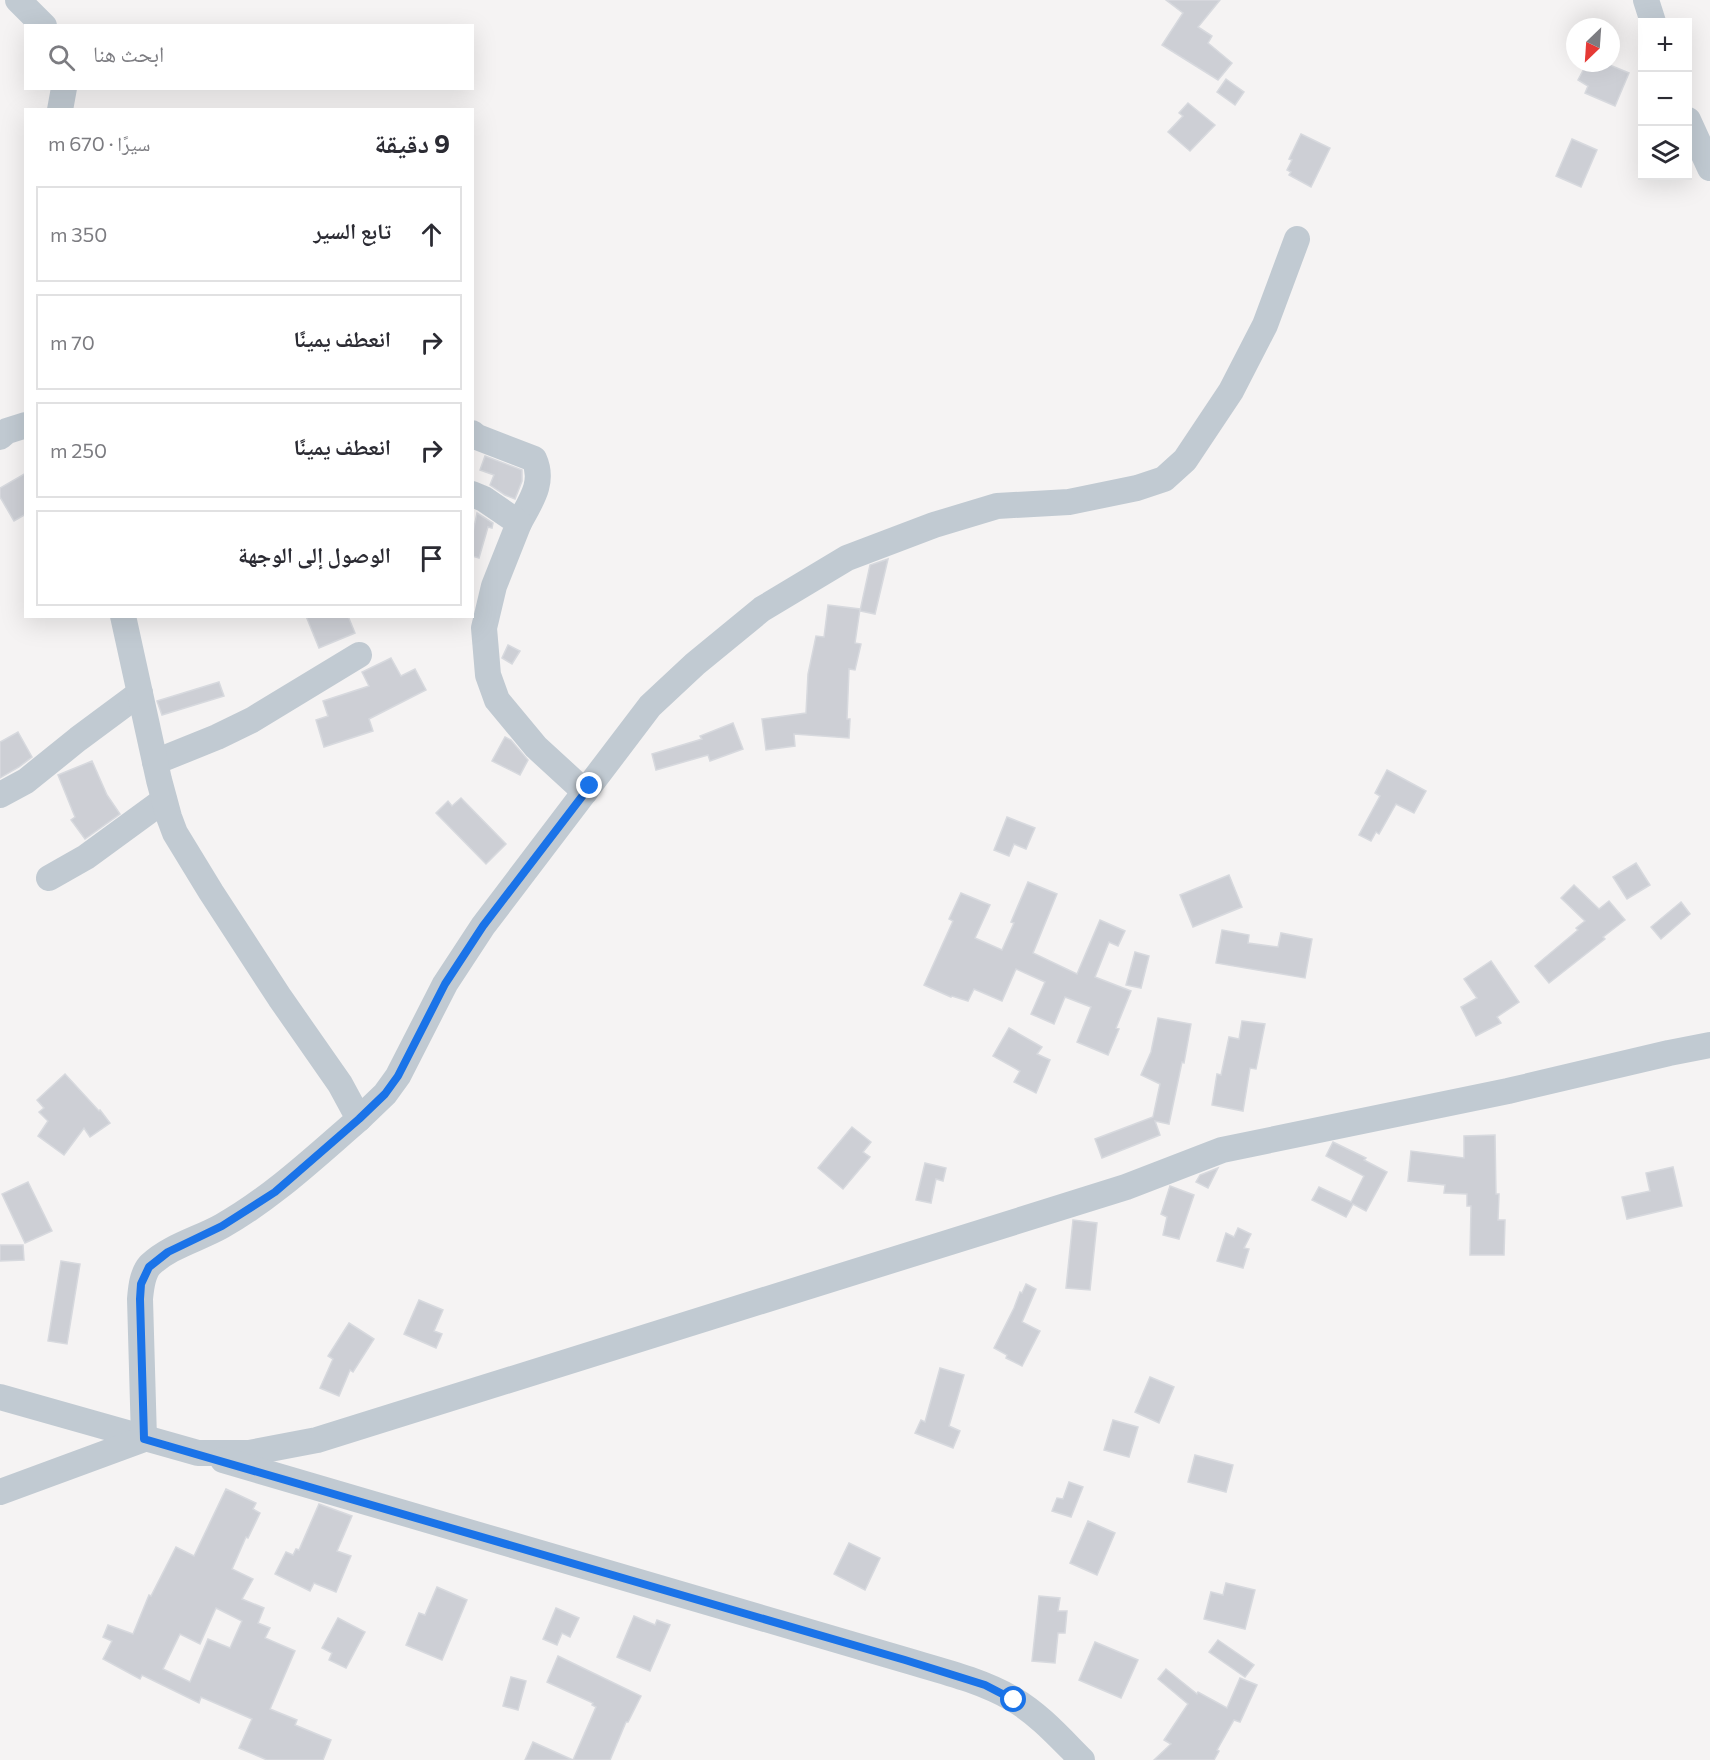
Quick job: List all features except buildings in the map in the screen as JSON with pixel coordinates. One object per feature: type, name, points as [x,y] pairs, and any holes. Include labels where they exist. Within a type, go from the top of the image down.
[{"type":"street","points":[[18,0],[42,24]]},
{"type":"street","points":[[1646,0],[1652,18]]},
{"type":"street","points":[[60,108],[64,90]]},
{"type":"street","points":[[1691,126],[1710,168]]},
{"type":"street","points":[[144,1439],[140,1299],[141,1284],[149,1267],[168,1252],[222,1226],[275,1192],[385,1094],[398,1076],[445,984],[483,926],[650,706],[695,664],[762,609],[847,558],[934,525],[997,506],[1069,502],[1137,488],[1164,479],[1185,460],[1231,391],[1265,326],[1297,239]]},
{"type":"street","points":[[0,437],[7,431],[24,426]]},
{"type":"street","points":[[474,434],[534,459],[539,470],[536,490],[519,523],[494,586],[484,628],[488,675],[497,700],[510,716],[536,747],[585,792]]},
{"type":"street","points":[[474,496],[484,499],[519,523]]},
{"type":"street","points":[[123,618],[164,800],[175,834],[280,998],[340,1084],[359,1119]]},
{"type":"street","points":[[155,762],[252,720],[359,655]]},
{"type":"street","points":[[0,795],[26,781],[140,693]]},
{"type":"street","points":[[49,878],[86,857],[164,800]]},
{"type":"street","points":[[198,1453],[249,1453],[317,1440],[1115,1191],[1222,1150],[1508,1091],[1710,1045]]},
{"type":"street","points":[[0,1397],[894,1656],[985,1685],[1014,1700],[1045,1722],[1082,1760]]},
{"type":"street","points":[[0,1492],[144,1439]]},
{"type":"route","points":[[590,786],[483,926],[445,984],[398,1076],[385,1094],[275,1192],[222,1226],[168,1252],[149,1267],[141,1284],[140,1299],[144,1439],[905,1660],[985,1685],[1014,1700]]}]
